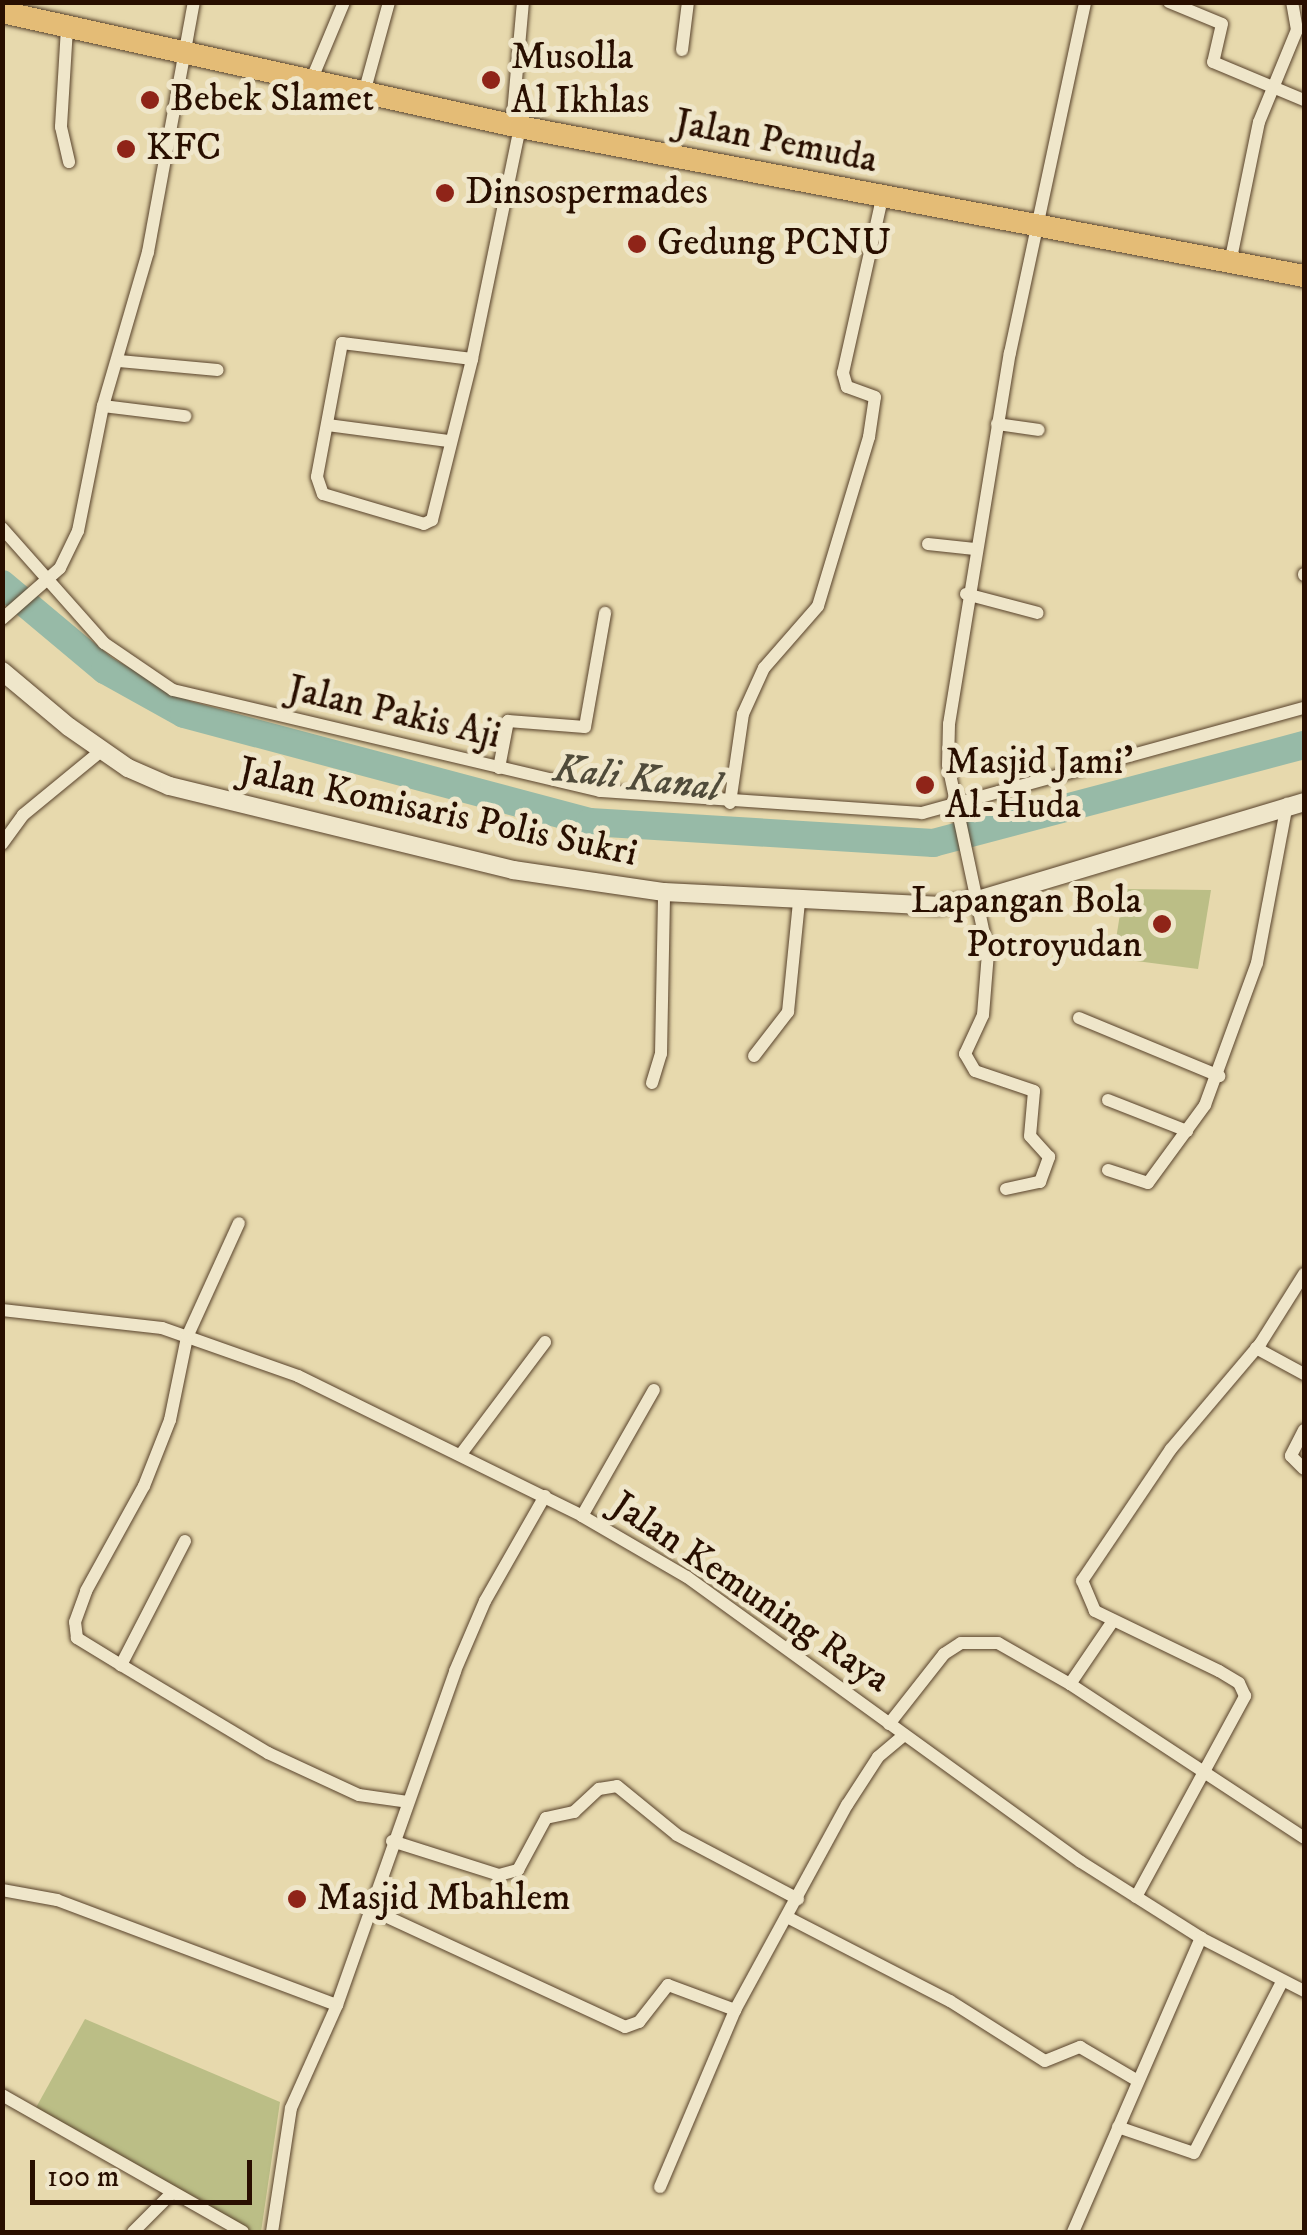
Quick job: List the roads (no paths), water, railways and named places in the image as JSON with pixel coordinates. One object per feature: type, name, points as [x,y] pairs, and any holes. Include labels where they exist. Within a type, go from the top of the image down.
[{"type":"highway","name":"Jalan Pemuda","points":[[2,12],[516,126],[1035,228],[1304,276]]},
{"type":"main road","name":"Jalan Komisaris Polis Sukri","points":[[2,671],[102,750],[146,778],[244,807],[512,870],[664,892],[799,902],[937,906],[980,890],[1296,803]]},
{"type":"street","points":[[2,619],[50,579],[78,532],[103,406],[148,252],[194,2]]},
{"type":"street","points":[[310,82],[344,2]]},
{"type":"street","points":[[364,93],[389,2]]},
{"type":"street","points":[[472,358],[342,343],[317,477],[323,494],[424,524],[432,520],[448,441],[472,358],[516,126],[523,2]]},
{"type":"street","points":[[682,50],[688,2]]},
{"type":"street","points":[[1169,2],[1222,24],[1213,62],[1304,100]]},
{"type":"street","points":[[1230,263],[1260,122],[1297,30],[1292,2]]},
{"type":"street","points":[[1006,1189],[1040,1182],[1049,1156],[1030,1136],[1034,1091],[975,1071],[965,1054],[989,986],[980,890],[959,804],[949,724],[966,594],[997,424],[1082,3]]},
{"type":"street","points":[[67,28],[60,127],[70,162]]},
{"type":"street","points":[[730,803],[743,714],[764,668],[818,606],[873,422],[875,397],[847,387],[843,373],[882,198]]},
{"type":"street","points":[[119,360],[218,370]]},
{"type":"street","points":[[103,406],[185,416]]},
{"type":"street","points":[[997,424],[1039,430]]},
{"type":"street","points":[[328,425],[448,441]]},
{"type":"street","name":"Jalan Pakis Aji","points":[[2,528],[104,643],[173,690],[600,791],[903,814],[959,804],[1304,708]]},
{"type":"street","points":[[928,544],[975,550]]},
{"type":"street","points":[[966,594],[1038,612]]},
{"type":"street","points":[[499,768],[508,721],[585,727],[605,612]]},
{"type":"street","points":[[2,844],[23,815],[102,750]]},
{"type":"street","points":[[1108,1170],[1148,1184],[1187,1131],[1218,1076],[1258,963],[1296,803]]},
{"type":"street","points":[[652,1083],[661,1054],[664,892]]},
{"type":"street","points":[[754,1056],[788,1012],[799,902]]},
{"type":"street","points":[[1079,1018],[1218,1076]]},
{"type":"street","points":[[1108,1100],[1187,1131]]},
{"type":"street","points":[[238,1223],[187,1337],[170,1420],[144,1486],[75,1622],[77,1638],[268,1753],[360,1796],[408,1802]]},
{"type":"street","points":[[1136,1897],[1202,1770],[1244,1704],[1239,1682],[1113,1622],[1087,1602],[1084,1577],[1171,1449],[1256,1348],[1304,1274]]},
{"type":"street","name":"Jalan Kemuning Raya","points":[[2,1310],[110,1319],[187,1337],[315,1383],[545,1496],[687,1577],[1136,1897],[1201,1938],[1304,1991]]},
{"type":"street","points":[[462,1454],[545,1342]]},
{"type":"street","points":[[1256,1348],[1304,1374]]},
{"type":"street","points":[[582,1516],[654,1390]]},
{"type":"street","points":[[1304,1430],[1291,1456],[1304,1469]]},
{"type":"street","points":[[272,2232],[298,2090],[338,2005],[392,1841],[485,1601],[545,1496]]},
{"type":"street","points":[[121,1664],[184,1541]]},
{"type":"street","points":[[1070,1684],[1113,1622]]},
{"type":"street","points":[[889,1724],[944,1654],[969,1640],[998,1643],[1070,1684],[1304,1838]]},
{"type":"street","points":[[660,2186],[735,2010],[868,1773],[904,1735]]},
{"type":"street","points":[[392,1841],[500,1875],[518,1870],[546,1818],[574,1812],[599,1789],[617,1786],[677,1835],[798,1898]]},
{"type":"street","points":[[2,1890],[57,1900],[338,2005]]},
{"type":"street","points":[[368,1908],[625,2027],[639,2022],[668,1985],[735,2010]]},
{"type":"street","points":[[787,1917],[960,2006],[1045,2061],[1080,2047],[1138,2081]]},
{"type":"street","points":[[1073,2232],[1201,1938]]},
{"type":"street","points":[[1118,2127],[1192,2154],[1282,1982]]},
{"type":"street","points":[[2,2095],[170,2194],[243,2232]]},
{"type":"street","points":[[133,2232],[170,2194]]},
{"type":"waterway","name":"Kali Kanal","points":[[2,584],[105,670],[184,714],[590,822],[933,843],[1304,745]]},
{"type":"place","name":"Musolla Al Ikhlas","points":[[491,80]]},
{"type":"place","name":"Bebek Slamet","points":[[150,100]]},
{"type":"place","name":"KFC","points":[[126,149]]},
{"type":"place","name":"Dinsospermades","points":[[445,193]]},
{"type":"place","name":"Gedung PCNU","points":[[637,244]]},
{"type":"place","name":"Masjid Jami' Al-Huda","points":[[925,785]]},
{"type":"place","name":"Lapangan Bola Potroyudan","points":[[1162,924]]},
{"type":"place","name":"Masjid Mbahlem","points":[[297,1899]]}]
